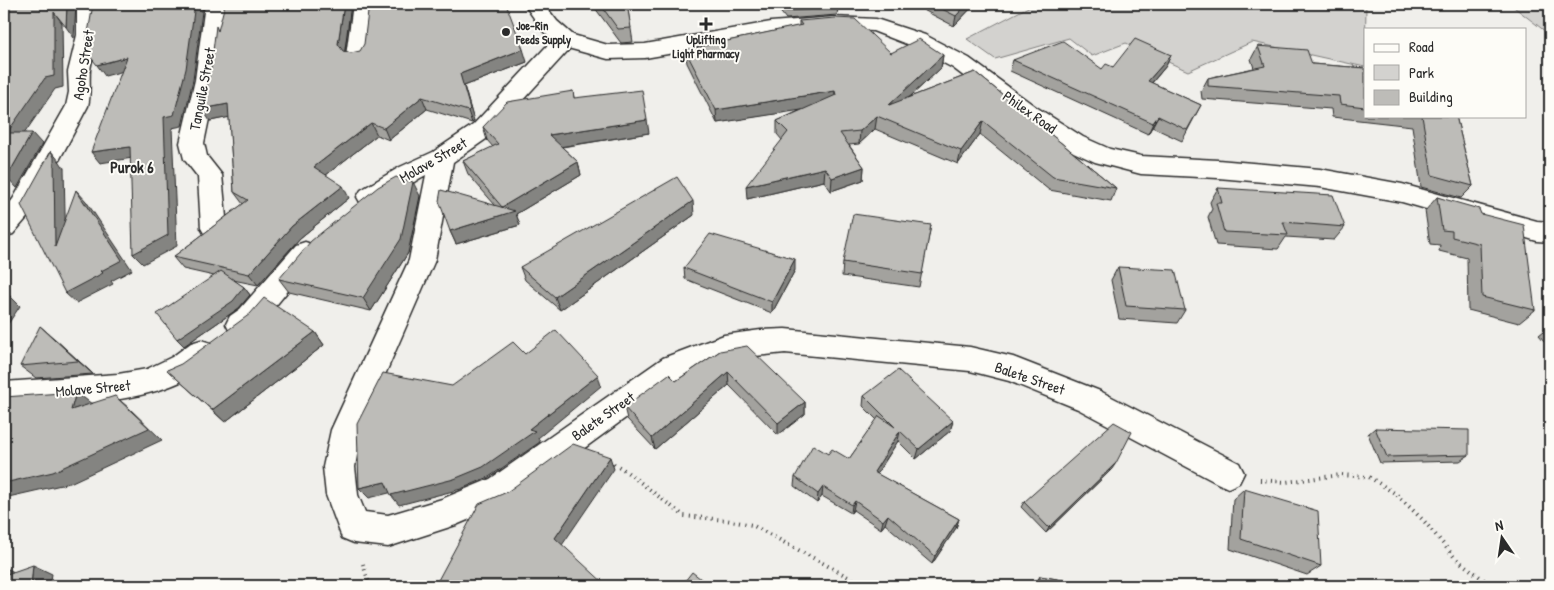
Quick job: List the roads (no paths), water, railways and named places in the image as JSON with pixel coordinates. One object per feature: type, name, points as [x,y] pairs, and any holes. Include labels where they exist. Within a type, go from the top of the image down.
[{"type":"street","name":"Agoho Street","points":[[4,226],[22,206],[77,106],[80,92],[79,72],[90,18],[87,4]]},
{"type":"street","name":"Tanguile Street","points":[[214,228],[210,175],[196,160],[192,143],[206,80],[215,4]]},
{"type":"street","points":[[356,56],[363,4]]},
{"type":"street","name":"Philex Road","points":[[534,4],[550,26],[565,40],[608,52],[636,51],[771,29],[834,23],[876,25],[917,40],[961,63],[1028,113],[1075,143],[1104,156],[1141,165],[1218,169],[1320,178],[1402,193],[1537,231],[1550,232]]},
{"type":"street","name":"Molave Street","points":[[354,211],[375,193],[409,173],[442,158],[482,130],[565,40]]},
{"type":"street","name":"Balete Street","points":[[442,158],[422,260],[346,430],[339,468],[342,495],[354,527],[388,531],[444,514],[501,490],[673,367],[724,348],[761,342],[785,341],[970,359],[1013,369],[1089,400],[1228,472]]},
{"type":"street","name":"Molave Street","points":[[4,395],[118,387],[151,381],[182,366],[250,317],[310,246],[325,234]]},
{"type":"place","name":"Uplifting Light Pharmacy","points":[[706,24]]},
{"type":"place","name":"Joe-Rin Feeds Supply","points":[[506,32]]},
{"type":"district","name":"Purok 6","points":[[132,167]]}]
